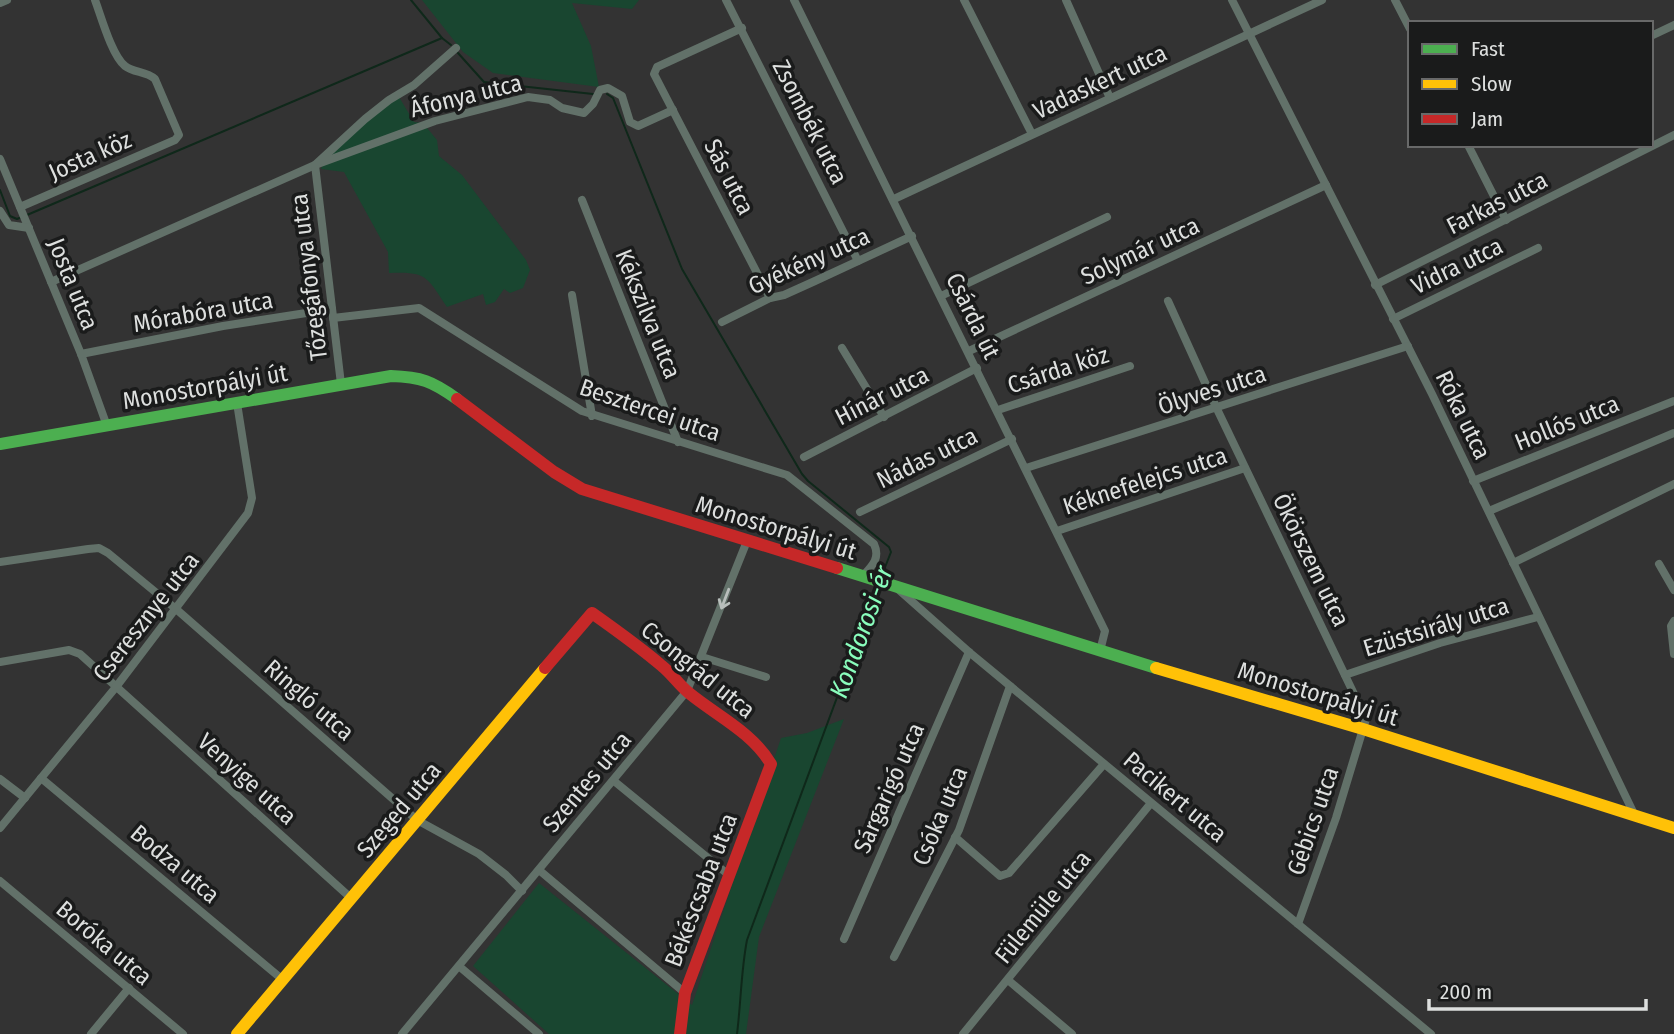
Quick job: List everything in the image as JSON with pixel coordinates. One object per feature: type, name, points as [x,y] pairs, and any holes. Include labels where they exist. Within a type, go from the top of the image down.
[{"type":"street","points":[[0,3],[7,0]]},
{"type":"street","name":"Josta köz","points":[[24,217],[174,140],[178,135],[155,79],[148,73],[126,68],[119,59],[95,0]]},
{"type":"street","name":"Zsombék utca","points":[[726,0],[858,261]]},
{"type":"street","name":"Csárda út","points":[[794,0],[1105,631],[1100,652]]},
{"type":"street","points":[[964,0],[1032,134]]},
{"type":"street","points":[[1066,0],[1110,98]]},
{"type":"street","name":"Róka utca","points":[[1232,0],[1408,346],[1635,816]]},
{"type":"street","name":"Vadaskert utca","points":[[894,199],[1322,0]]},
{"type":"street","points":[[1395,0],[1408,25]]},
{"type":"street","points":[[1653,35],[1674,25]]},
{"type":"street","name":"Sás utca","points":[[741,28],[657,67],[654,74],[770,298]]},
{"type":"street","name":"Áfonya utca","points":[[315,165],[365,118],[414,85],[456,48]]},
{"type":"street","name":"Áfonya utca","points":[[51,282],[315,165],[435,121],[528,97],[550,100],[562,108],[580,113],[588,111],[600,90],[608,88],[622,96],[630,122],[638,126],[673,110]]},
{"type":"street","name":"Farkas utca","points":[[1653,146],[1674,135]]},
{"type":"street","points":[[1469,147],[1506,220]]},
{"type":"street","name":"Farkas utca","points":[[1375,285],[1650,147]]},
{"type":"street","name":"Josta utca","points":[[0,159],[81,354],[107,426]]},
{"type":"street","name":"Tőzegáfonya utca","points":[[315,165],[341,384]]},
{"type":"street","name":"Solymár utca","points":[[969,351],[1326,184]]},
{"type":"street","name":"Kékszilva utca","points":[[582,200],[678,442]]},
{"type":"street","points":[[0,211],[9,225],[24,217]]},
{"type":"street","points":[[941,296],[1107,217]]},
{"type":"street","name":"Gyékény utca","points":[[722,322],[912,236]]},
{"type":"street","name":"Vidra utca","points":[[1393,319],[1538,248]]},
{"type":"street","points":[[572,295],[592,416]]},
{"type":"street","name":"Ökörszem utca","points":[[1168,301],[1366,719],[1363,729]]},
{"type":"street","name":"Besztercei utca","points":[[333,314],[419,308],[557,397],[592,416],[787,475],[874,544],[877,556],[862,577]]},
{"type":"street","name":"Mórabóra utca","points":[[81,354],[223,326],[333,314]]},
{"type":"street","name":"Ölyves utca","points":[[1026,468],[1408,346]]},
{"type":"street","points":[[842,348],[884,417]]},
{"type":"street","name":"Csárda köz","points":[[998,410],[1129,366]]},
{"type":"street","name":"Hínár utca","points":[[804,457],[977,368]]},
{"type":"street","name":"Monostorpályi út","points":[[0,444],[341,384],[402,376],[425,379],[447,390],[543,464],[582,489],[1100,652],[1363,729],[1674,828]]},
{"type":"street","name":"Hollós utca","points":[[1473,481],[1674,401]]},
{"type":"street","name":"Cseresznye utca","points":[[0,828],[116,687],[248,513],[252,498],[237,403]]},
{"type":"street","points":[[1489,511],[1674,433]]},
{"type":"street","name":"Nádas utca","points":[[860,512],[1012,439]]},
{"type":"street","name":"Kéknefelejcs utca","points":[[1057,531],[1245,468]]},
{"type":"street","points":[[1513,563],[1674,484]]},
{"type":"street","name":"Szentes utca","points":[[402,1034],[685,694],[747,541]]},
{"type":"street","name":"Ringló utca","points":[[0,562],[99,548],[176,608],[417,820]]},
{"type":"street","points":[[1659,564],[1674,590]]},
{"type":"street","name":"Pacikert utca","points":[[897,587],[969,652],[1432,1034]]},
{"type":"street","points":[[923,613],[935,610],[936,601],[931,597]]},
{"type":"street","name":"Szeged utca","points":[[237,1034],[592,613]]},
{"type":"street","name":"Csongrád utca","points":[[592,613],[651,658],[685,694],[768,755],[771,764]]},
{"type":"street","name":"Ezüstsirály utca","points":[[1345,675],[1440,643],[1538,617]]},
{"type":"street","points":[[1674,621],[1671,625],[1674,654]]},
{"type":"street","name":"Venyige utca","points":[[0,662],[69,650],[80,654],[352,900]]},
{"type":"street","name":"Sárgarigó utca","points":[[844,939],[969,652]]},
{"type":"street","points":[[702,657],[766,677]]},
{"type":"street","name":"Csóka utca","points":[[894,957],[955,837],[1010,686]]},
{"type":"street","name":"Gébics utca","points":[[1298,924],[1336,818],[1363,729]]},
{"type":"street","name":"Békéscsaba utca","points":[[680,1034],[685,993],[771,764]]},
{"type":"street","points":[[955,837],[1000,876],[1009,873],[1104,764]]},
{"type":"street","name":"Bodza utca","points":[[41,778],[284,980]]},
{"type":"street","points":[[0,779],[25,798]]},
{"type":"street","points":[[614,781],[730,876]]},
{"type":"street","name":"Fülemüle utca","points":[[963,1034],[1151,803]]},
{"type":"street","points":[[417,820],[479,854],[522,891]]},
{"type":"street","points":[[539,870],[685,993]]},
{"type":"street","name":"Boróka utca","points":[[0,881],[183,1034]]},
{"type":"street","points":[[460,967],[539,1034]]},
{"type":"street","points":[[1008,980],[1072,1034]]},
{"type":"street","points":[[92,1034],[129,988]]},
{"type":"green space","points":[[422,0],[639,0],[632,9],[572,3],[591,46],[599,87],[493,73],[463,52]]},
{"type":"green space","points":[[399,97],[414,122],[423,123],[437,140],[439,156],[462,175],[526,260],[530,270],[523,288],[510,293],[504,289],[495,302],[486,305],[483,294],[447,307],[425,278],[411,273],[389,273],[388,252],[344,172],[321,169],[344,138]]},
{"type":"green space","points":[[844,719],[759,937],[746,1034],[549,1034],[473,966],[539,883],[692,1005],[781,738],[807,733]]},
{"type":"waterway","name":"Kondorosi-ér","points":[[411,0],[451,45]]},
{"type":"waterway","points":[[27,215],[442,38]]},
{"type":"waterway","name":"Kondorosi-ér","points":[[458,53],[484,82],[593,94]]},
{"type":"waterway","name":"Kondorosi-ér","points":[[607,94],[613,98],[682,269],[802,474],[889,547],[891,552],[882,575]]},
{"type":"waterway","points":[[0,190],[10,216],[17,219],[22,217]]},
{"type":"waterway","name":"Kondorosi-ér","points":[[737,1034],[747,940],[878,587]]},
{"type":"traffic: fast","points":[[0,444],[391,376],[426,381],[457,399]]},
{"type":"traffic: fast","points":[[837,568],[1156,668]]},
{"type":"traffic: slow","points":[[237,1034],[545,668]]},
{"type":"traffic: slow","points":[[1156,668],[1363,729],[1674,828]]},
{"type":"traffic: jam","points":[[457,399],[554,472],[582,489],[837,568]]},
{"type":"traffic: jam","points":[[545,668],[592,613],[654,659],[689,693],[744,734],[771,764],[685,993],[680,1034]]}]
